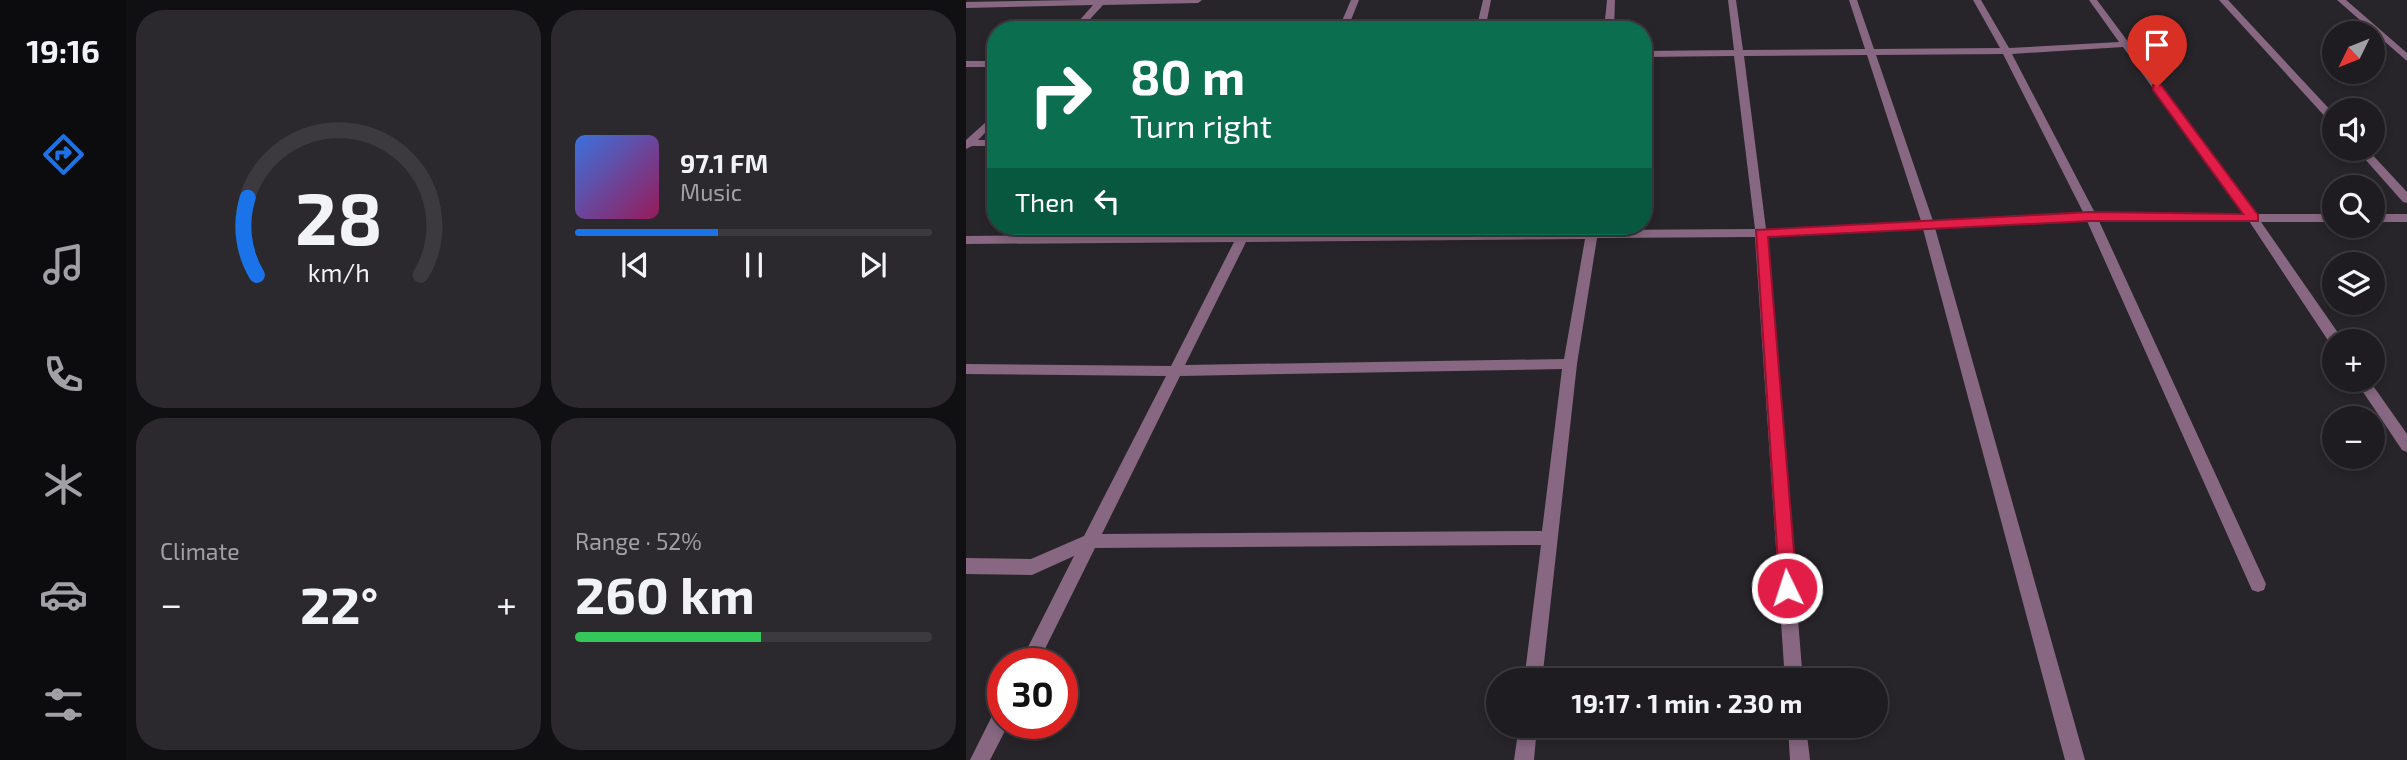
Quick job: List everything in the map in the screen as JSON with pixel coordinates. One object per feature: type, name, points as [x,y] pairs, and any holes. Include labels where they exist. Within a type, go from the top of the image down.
[{"type":"street","points":[[966,5],[1198,0]]},
{"type":"street","points":[[1346,21],[1355,0]]},
{"type":"street","points":[[1482,21],[1488,0]]},
{"type":"street","points":[[1610,21],[1611,0]]},
{"type":"street","points":[[1732,0],[1761,233],[1793,668]]},
{"type":"street","points":[[1853,0],[1928,225],[2075,760]]},
{"type":"street","points":[[1978,0],[2007,51],[2090,217],[2258,584]]},
{"type":"street","points":[[2093,0],[2253,218],[2328,329]]},
{"type":"street","points":[[2223,0],[2322,107]]},
{"type":"street","points":[[2341,0],[2407,58]]},
{"type":"street","points":[[1083,21],[1100,1]]},
{"type":"street","points":[[1652,54],[2007,51],[2125,44]]},
{"type":"street","points":[[966,64],[987,64]]},
{"type":"street","points":[[967,144],[987,125]]},
{"type":"street","points":[[967,144],[987,143]]},
{"type":"street","points":[[2372,161],[2407,199]]},
{"type":"street","points":[[1652,230],[1761,233],[2090,217],[2322,218]]},
{"type":"street","points":[[2385,218],[2407,218]]},
{"type":"street","points":[[966,240],[1165,235]]},
{"type":"street","points":[[1037,648],[1243,235]]},
{"type":"street","points":[[1534,668],[1570,365],[1591,235]]},
{"type":"street","points":[[966,369],[1175,370],[1570,365]]},
{"type":"street","points":[[2370,392],[2407,446]]},
{"type":"street","points":[[966,566],[1032,567],[1091,541],[1549,538]]},
{"type":"street","points":[[1524,760],[1527,738]]},
{"type":"street","points":[[1798,738],[1800,760]]},
{"type":"street","points":[[980,760],[991,739]]},
{"type":"route","points":[[1787,588],[1761,233],[2090,217],[2253,218],[2157,87]]}]
